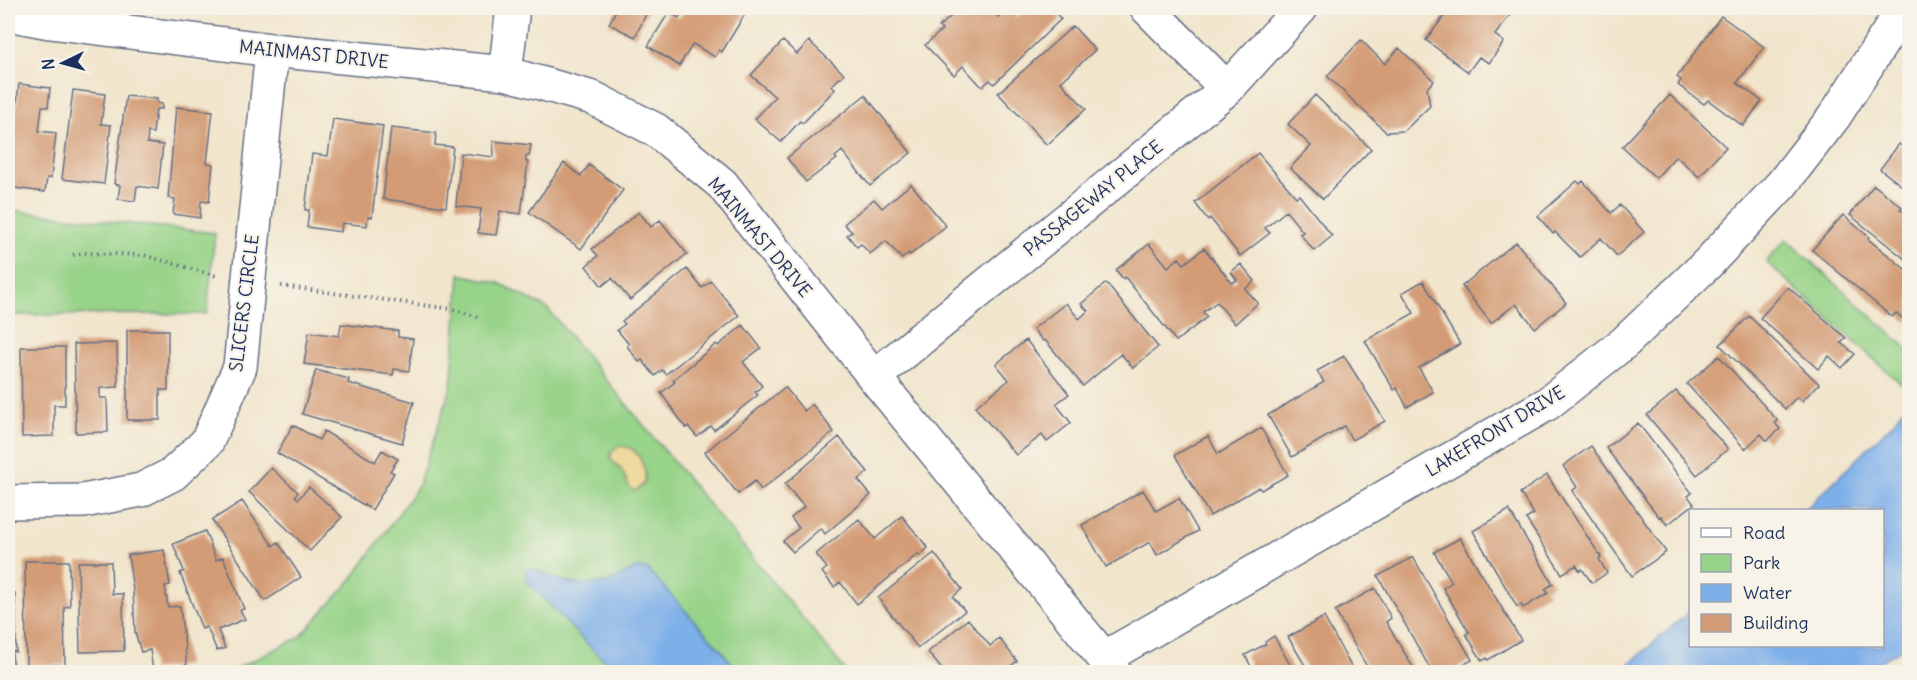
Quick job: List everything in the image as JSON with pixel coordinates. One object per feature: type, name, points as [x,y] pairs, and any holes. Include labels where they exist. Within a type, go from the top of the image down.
[{"type":"street","points":[[505,73],[513,8]]},
{"type":"street","points":[[1147,8],[1227,89]]},
{"type":"street","name":"PASSAGEWAY PLACE","points":[[874,377],[1227,89],[1301,8]]},
{"type":"street","name":"LAKEFRONT DRIVE","points":[[1109,665],[1547,404],[1625,342],[1708,263],[1782,184],[1834,117],[1904,8]]},
{"type":"street","name":"MAINMAST DRIVE","points":[[8,14],[50,22],[272,50],[505,73],[593,98],[656,130],[722,184],[874,377],[1109,665]]},
{"type":"street","name":"SLICERS CIRCLE","points":[[8,502],[83,501],[141,490],[173,474],[207,442],[240,367],[272,50]]},
{"type":"green space","points":[[8,210],[215,233],[207,314],[8,315]]},
{"type":"green space","points":[[1786,239],[1909,350],[1909,391],[1766,262]]},
{"type":"green space","points":[[460,274],[499,283],[547,308],[847,672],[229,672],[300,637],[353,578],[418,486],[451,387]]},
{"type":"sand","points":[[620,446],[634,451],[643,464],[644,484],[635,491],[628,485],[624,474],[611,460],[612,451]]},
{"type":"water","points":[[1909,402],[1909,645],[1861,672],[1620,672],[1689,612],[1689,647],[1884,647],[1884,509],[1806,509],[1893,423]]},
{"type":"water","points":[[530,568],[556,579],[580,585],[607,583],[636,568],[647,569],[722,651],[738,672],[618,672],[594,651],[527,581],[526,570]]},
{"type":"building","points":[[617,8],[649,8],[635,37],[609,24]]},
{"type":"building","points":[[686,8],[734,8],[745,14],[722,52],[719,50],[715,57],[693,44],[679,66],[648,46],[669,12],[679,18]]},
{"type":"building","points":[[960,8],[989,8],[998,17],[1008,9],[1016,17],[1026,8],[1051,8],[1061,19],[994,84],[990,80],[982,87],[963,66],[954,75],[925,45],[942,30],[939,27]]},
{"type":"building","points":[[1450,8],[1509,8],[1513,11],[1495,35],[1504,42],[1489,63],[1479,57],[1468,72],[1426,40]]},
{"type":"building","points":[[1721,16],[1764,47],[1737,83],[1762,101],[1743,126],[1708,100],[1704,104],[1678,85],[1681,80],[1677,77]]},
{"type":"building","points":[[1073,26],[1095,50],[1061,82],[1086,109],[1047,145],[998,93]]},
{"type":"building","points":[[1361,40],[1385,64],[1399,48],[1434,81],[1427,88],[1430,106],[1404,131],[1386,132],[1327,76]]},
{"type":"building","points":[[783,41],[797,54],[809,41],[844,74],[831,86],[835,89],[803,123],[800,121],[781,142],[755,119],[775,97],[751,75]]},
{"type":"building","points":[[19,84],[50,88],[48,107],[42,106],[39,131],[56,133],[51,178],[47,178],[45,192],[14,188],[15,174],[9,174]]},
{"type":"building","points":[[73,90],[105,94],[101,124],[111,125],[104,184],[62,179]]},
{"type":"building","points":[[865,95],[911,153],[870,186],[842,151],[835,157],[837,159],[806,182],[787,158]]},
{"type":"building","points":[[1315,95],[1371,149],[1323,199],[1290,168],[1311,146],[1288,124]]},
{"type":"building","points":[[1670,95],[1726,147],[1699,177],[1676,156],[1656,178],[1622,147]]},
{"type":"building","points":[[126,96],[157,99],[157,103],[162,104],[162,109],[156,109],[153,133],[148,132],[147,143],[163,145],[158,189],[137,186],[135,201],[118,199],[120,185],[114,184]]},
{"type":"building","points":[[176,107],[213,111],[207,163],[213,164],[209,202],[201,201],[200,218],[173,214],[175,199],[168,198]]},
{"type":"building","points":[[333,119],[383,126],[372,217],[368,217],[367,226],[342,223],[341,232],[307,227],[309,210],[305,210],[312,154],[328,156]]},
{"type":"building","points":[[391,128],[436,133],[435,145],[453,147],[446,207],[383,199]]},
{"type":"building","points":[[493,141],[531,145],[529,156],[526,156],[526,162],[528,162],[521,214],[500,211],[496,235],[478,233],[481,209],[456,206],[461,153],[494,157]]},
{"type":"building","points":[[1899,144],[1910,152],[1910,192],[1880,169]]},
{"type":"building","points":[[1258,153],[1296,197],[1299,195],[1332,236],[1314,251],[1300,234],[1303,232],[1286,211],[1265,228],[1270,233],[1240,256],[1195,203]]},
{"type":"building","points":[[564,163],[581,176],[589,165],[623,190],[581,249],[529,212]]},
{"type":"building","points":[[1577,181],[1580,184],[1583,181],[1611,213],[1620,205],[1644,232],[1617,256],[1601,238],[1580,257],[1555,232],[1553,234],[1538,216]]},
{"type":"building","points":[[911,184],[946,226],[902,259],[886,241],[870,254],[861,244],[857,247],[847,235],[852,232],[844,224],[874,199],[882,208]]},
{"type":"building","points":[[1874,185],[1902,207],[1900,209],[1910,217],[1910,263],[1850,215]]},
{"type":"building","points":[[639,212],[651,227],[660,220],[687,254],[630,300],[612,278],[602,286],[586,266],[598,256],[592,249]]},
{"type":"building","points":[[1843,215],[1910,273],[1910,324],[1896,313],[1892,317],[1812,250]]},
{"type":"building","points":[[1516,242],[1566,303],[1535,328],[1516,304],[1491,323],[1462,286]]},
{"type":"building","points":[[1149,244],[1168,267],[1179,258],[1184,264],[1204,248],[1232,283],[1237,280],[1231,272],[1241,264],[1255,281],[1245,289],[1258,303],[1235,324],[1217,302],[1203,312],[1207,317],[1176,341],[1125,277],[1123,279],[1116,270]]},
{"type":"building","points":[[687,269],[702,288],[711,281],[739,316],[666,374],[662,370],[655,376],[642,360],[639,362],[627,346],[629,344],[617,330],[625,324],[622,321]]},
{"type":"building","points":[[1423,281],[1460,344],[1419,368],[1433,392],[1407,407],[1397,388],[1394,390],[1365,341],[1414,313],[1402,293]]},
{"type":"building","points":[[1106,283],[1158,347],[1133,368],[1121,354],[1083,386],[1033,329],[1066,303],[1079,319],[1088,311],[1081,304]]},
{"type":"building","points":[[1788,287],[1846,338],[1841,343],[1855,354],[1842,368],[1829,356],[1818,369],[1760,318]]},
{"type":"building","points":[[1749,316],[1819,384],[1802,401],[1797,397],[1785,409],[1720,345]]},
{"type":"building","points":[[341,324],[398,331],[398,337],[413,339],[409,371],[394,369],[393,375],[304,364],[309,332],[339,336]]},
{"type":"building","points":[[743,325],[761,348],[743,362],[762,386],[755,392],[758,395],[714,430],[711,426],[697,437],[688,426],[686,428],[661,393],[716,344],[718,346]]},
{"type":"building","points":[[127,330],[168,330],[168,390],[160,390],[160,420],[127,420]]},
{"type":"building","points":[[8,339],[10,339],[11,381],[8,381]]},
{"type":"building","points":[[1026,340],[1069,394],[1056,404],[1071,423],[1047,442],[1042,435],[1016,455],[975,407],[1009,380],[996,364]]},
{"type":"building","points":[[117,343],[118,387],[100,388],[100,398],[107,398],[108,432],[76,433],[74,344]]},
{"type":"building","points":[[21,347],[65,347],[65,405],[54,405],[54,436],[22,437]]},
{"type":"building","points":[[1344,356],[1385,421],[1352,440],[1344,426],[1292,457],[1268,415],[1324,382],[1317,371]]},
{"type":"building","points":[[1719,356],[1778,421],[1775,423],[1780,429],[1767,441],[1761,434],[1745,449],[1687,384]]},
{"type":"building","points":[[316,370],[349,379],[348,383],[414,402],[402,443],[302,414]]},
{"type":"building","points":[[785,387],[804,411],[812,404],[834,432],[761,490],[755,481],[738,494],[705,452]]},
{"type":"building","points":[[1676,391],[1728,449],[1697,475],[1647,415]]},
{"type":"building","points":[[1638,423],[1692,493],[1688,496],[1694,504],[1667,525],[1606,448]]},
{"type":"building","points":[[293,425],[319,440],[324,431],[375,462],[382,450],[398,459],[390,471],[394,473],[372,510],[277,453]]},
{"type":"building","points":[[1261,428],[1288,475],[1261,490],[1259,487],[1210,516],[1175,455],[1208,436],[1218,454]]},
{"type":"building","points":[[839,437],[868,472],[858,480],[871,495],[825,534],[821,528],[793,552],[783,541],[799,528],[791,518],[804,507],[785,484]]},
{"type":"building","points":[[1591,446],[1666,552],[1632,576],[1572,491],[1577,487],[1563,466]]},
{"type":"building","points":[[271,468],[298,492],[295,496],[298,499],[309,487],[342,517],[310,551],[249,492]]},
{"type":"building","points":[[1547,475],[1601,557],[1599,559],[1607,573],[1592,583],[1582,569],[1580,571],[1576,565],[1562,574],[1526,519],[1534,514],[1520,493]]},
{"type":"building","points":[[1143,490],[1156,511],[1179,498],[1198,531],[1157,555],[1150,542],[1106,567],[1082,525]]},
{"type":"building","points":[[242,501],[273,546],[278,542],[301,577],[265,601],[212,520]]},
{"type":"building","points":[[1509,510],[1553,584],[1545,589],[1548,593],[1523,608],[1521,604],[1517,607],[1473,531]]},
{"type":"building","points":[[902,516],[928,548],[857,604],[840,582],[834,587],[822,572],[827,568],[816,554],[859,519],[875,539]]},
{"type":"building","points":[[205,531],[216,560],[223,557],[244,609],[240,610],[245,619],[218,630],[225,648],[217,651],[207,627],[202,629],[180,573],[184,571],[173,544]]},
{"type":"building","points":[[1460,538],[1521,640],[1488,660],[1487,658],[1482,661],[1466,634],[1469,632],[1443,588],[1452,582],[1434,552]]},
{"type":"building","points":[[164,550],[170,585],[165,586],[168,607],[180,606],[187,665],[153,670],[150,650],[141,652],[135,632],[133,590],[128,555]]},
{"type":"building","points":[[934,553],[962,589],[953,597],[965,611],[918,648],[878,598]]},
{"type":"building","points":[[1413,557],[1472,660],[1450,672],[1432,672],[1378,576]]},
{"type":"building","points":[[25,561],[69,561],[70,606],[64,607],[65,665],[26,665]]},
{"type":"building","points":[[78,562],[111,562],[112,594],[123,594],[124,651],[80,652]]},
{"type":"building","points":[[1375,588],[1391,618],[1386,622],[1416,672],[1370,672],[1335,611]]},
{"type":"building","points":[[8,593],[15,593],[16,652],[12,651],[13,668],[8,668]]},
{"type":"building","points":[[1324,617],[1354,672],[1309,672],[1288,637]]},
{"type":"building","points":[[968,619],[990,646],[999,638],[1017,661],[1008,668],[1011,671],[944,672],[928,652]]},
{"type":"building","points":[[1274,636],[1294,672],[1254,672],[1245,655],[1266,644],[1265,642]]}]
